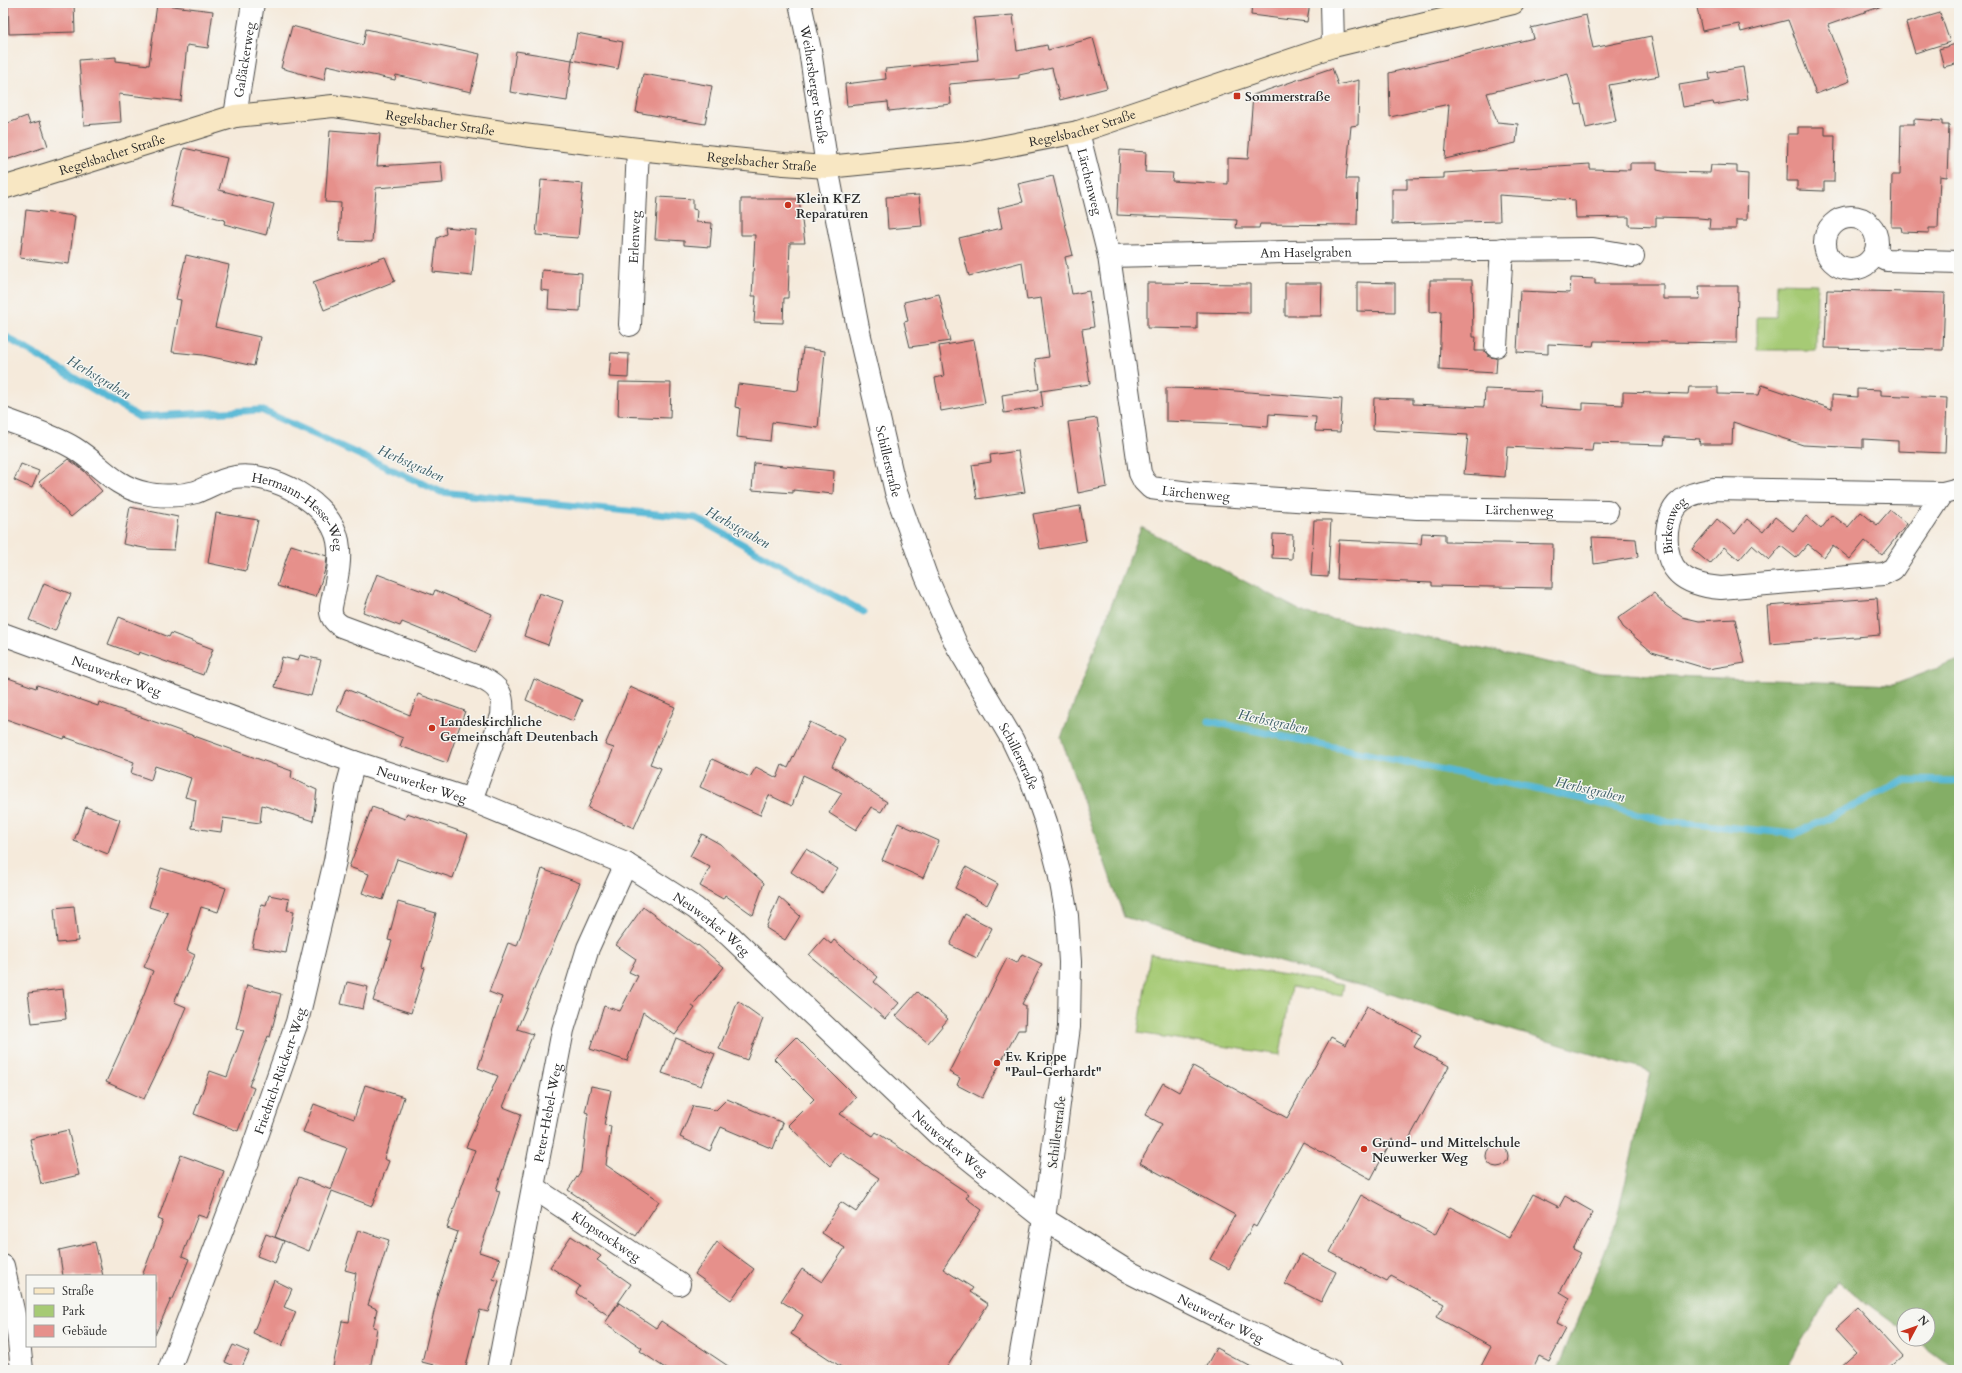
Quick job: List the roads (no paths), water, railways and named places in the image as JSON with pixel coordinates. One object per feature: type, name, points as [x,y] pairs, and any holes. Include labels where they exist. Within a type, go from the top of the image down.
[{"type":"street","name":"Gaßäckerweg","points":[[235,116],[253,3]]},
{"type":"street","name":"Weihersberger Straße","points":[[800,3],[810,50],[827,166]]},
{"type":"street","points":[[1332,3],[1333,46]]},
{"type":"street","name":"Regelsbacher Straße","points":[[3,188],[235,116],[333,106],[523,135],[638,149],[827,166],[969,153],[1078,132],[1333,46],[1513,3]]},
{"type":"street","name":"Lärchenweg","points":[[1078,132],[1109,256],[1140,473],[1144,481],[1151,488],[1190,494],[1417,508],[1607,511]]},
{"type":"street","name":"Erlenweg","points":[[630,325],[638,149]]},
{"type":"street","name":"Schillerstraße","points":[[827,166],[858,328],[896,492],[926,576],[958,646],[1012,739],[1031,779],[1046,822],[1059,872],[1067,916],[1070,962],[1069,1027],[1044,1219],[1018,1370]]},
{"type":"street","points":[[1496,346],[1502,249]]},
{"type":"street","name":"Am Haselgraben","points":[[1109,256],[1502,249],[1593,249],[1633,256]]},
{"type":"street","points":[[1875,254],[1888,260],[1959,262]]},
{"type":"street","name":"Hermann-Hesse-Weg","points":[[4,420],[74,448],[111,478],[128,488],[146,494],[175,495],[194,492],[234,477],[250,476],[263,478],[283,485],[301,495],[318,508],[332,523],[338,540],[339,563],[330,614],[334,621],[341,626],[481,678],[492,683],[501,696],[503,703],[502,716],[471,800]]},
{"type":"street","name":"Birkenweg","points":[[1714,489],[1951,491],[1893,569],[1883,574],[1721,588],[1702,586],[1687,580],[1678,572],[1670,562],[1666,545],[1668,526],[1674,508],[1680,501],[1692,494],[1714,489]]},
{"type":"street","name":"Neuwerker Weg","points":[[3,634],[354,762],[471,800],[626,864],[695,908],[730,936],[938,1134],[1044,1219],[1128,1271],[1236,1326],[1330,1370]]},
{"type":"street","name":"Friedrich-Rückert-Weg","points":[[169,1370],[249,1159],[297,1022],[335,861],[348,784],[354,762]]},
{"type":"street","name":"Peter-Hebel-Weg","points":[[498,1370],[563,1030],[588,948],[626,864]]},
{"type":"street","name":"Klopstockweg","points":[[534,1188],[679,1284]]},
{"type":"street","points":[[3,1266],[18,1332],[22,1370]]},
{"type":"waterway","name":"Herbstgraben","points":[[3,335],[139,417],[261,410],[441,492],[696,518],[864,612]]},
{"type":"waterway","name":"Herbstgraben","points":[[1209,721],[1587,800],[1664,821],[1795,834],[1906,780],[1959,781]]},
{"type":"place","name":"Sommerstraße","points":[[1237,96]]},
{"type":"place","name":"Klein KFZ Reparaturen","points":[[788,205]]},
{"type":"place","name":"Landeskirchliche Gemeinschaft Deutenbach","points":[[432,728]]},
{"type":"place","name":"Ev. Krippe \"Paul-Gerhardt\"","points":[[997,1063]]},
{"type":"place","name":"Grund- und Mittelschule Neuwerker Weg","points":[[1364,1149]]}]
